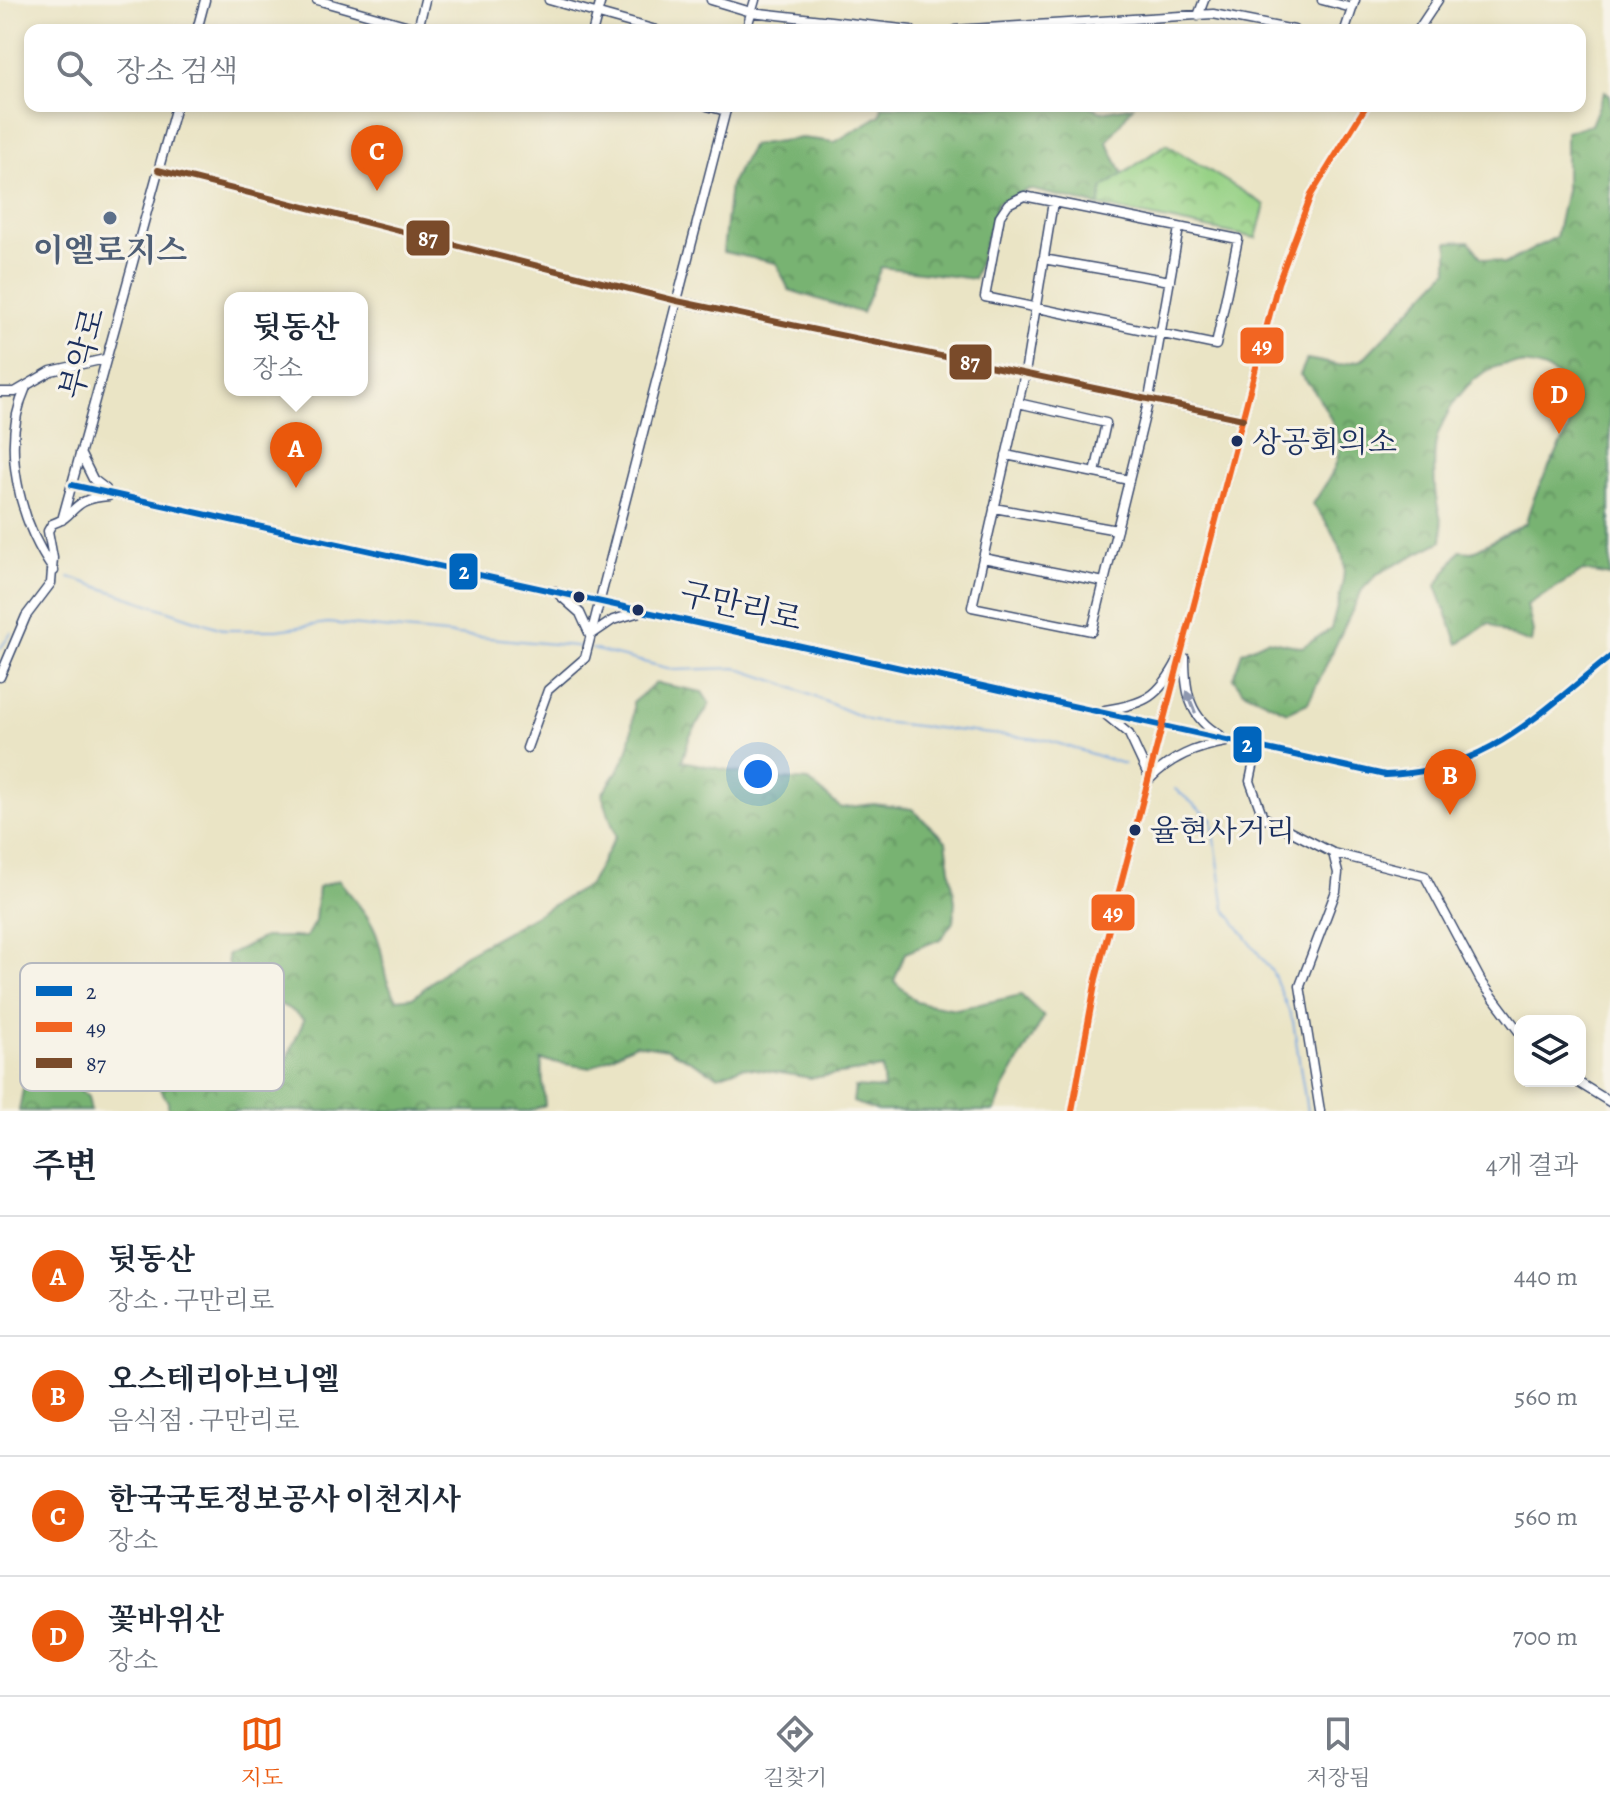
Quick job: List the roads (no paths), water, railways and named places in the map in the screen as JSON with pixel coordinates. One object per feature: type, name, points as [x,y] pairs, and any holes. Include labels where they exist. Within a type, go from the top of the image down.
[{"type":"street","points":[[199,24],[205,0]]},
{"type":"street","points":[[317,0],[402,24]]},
{"type":"street","points":[[421,24],[425,0]]},
{"type":"street","points":[[549,0],[634,24]]},
{"type":"street","points":[[594,24],[601,0]]},
{"type":"street","points":[[711,0],[751,12],[858,24]]},
{"type":"street","points":[[748,24],[755,0]]},
{"type":"street","points":[[1198,16],[1204,0]]},
{"type":"street","points":[[1322,0],[1354,4],[1347,24]]},
{"type":"street","points":[[1422,24],[1438,0]]},
{"type":"street","points":[[1059,24],[1213,14],[1264,24]]},
{"type":"street","name":"부악로","points":[[54,571],[48,531],[52,524],[62,520],[174,112]]},
{"type":"street","points":[[527,748],[548,690],[585,658],[725,112]]},
{"type":"street","points":[[1072,1111],[1096,979],[1165,725],[1278,283],[1298,222],[1326,166],[1362,112]]},
{"type":"street","points":[[158,170],[677,301],[1243,419]]},
{"type":"street","points":[[1024,196],[1179,228],[1238,239],[1216,345],[985,297],[1000,216],[1008,204],[1024,196]]},
{"type":"street","points":[[1053,202],[1025,373],[972,607],[1092,631],[1149,399],[1179,228]]},
{"type":"street","points":[[1043,259],[1170,281]]},
{"type":"street","points":[[0,392],[15,392],[51,371],[105,359]]},
{"type":"street","points":[[0,677],[26,616],[46,593],[54,571],[32,531],[14,460],[14,422],[26,387]]},
{"type":"street","points":[[1018,403],[1106,423],[1095,473]]},
{"type":"street","points":[[80,453],[93,479],[122,496]]},
{"type":"street","points":[[1006,455],[1129,480]]},
{"type":"street","name":"구만리로","points":[[72,485],[551,588],[1385,775],[1438,770],[1477,757],[1508,738],[1610,657]]},
{"type":"street","points":[[62,520],[80,501],[122,496]]},
{"type":"street","points":[[994,508],[1117,530]]},
{"type":"street","points":[[983,558],[1104,582]]},
{"type":"street","points":[[551,588],[570,602],[587,624],[591,636]]},
{"type":"street","points":[[591,636],[613,620],[649,610]]},
{"type":"street","points":[[1099,711],[1127,706],[1156,694],[1166,684],[1185,645]]},
{"type":"street","points":[[1185,645],[1185,687],[1191,705],[1210,729],[1232,742]]},
{"type":"street","points":[[1099,711],[1129,734],[1150,779]]},
{"type":"street","points":[[1150,779],[1188,752],[1232,742]]},
{"type":"street","points":[[1257,748],[1250,781],[1263,817],[1333,853],[1425,876],[1481,981],[1514,1025]]},
{"type":"street","points":[[1320,1111],[1300,986],[1336,891],[1338,873],[1333,853]]},
{"type":"street","points":[[1586,1087],[1610,1102]]},
{"type":"waterway","points":[[69,577],[225,630],[277,630],[328,623],[586,647]]},
{"type":"waterway","points":[[0,649],[12,632]]},
{"type":"waterway","points":[[592,649],[675,670],[736,668],[784,684],[871,721],[1047,740],[1124,764]]},
{"type":"waterway","points":[[1175,789],[1212,819],[1225,909],[1273,973],[1293,1021],[1307,1111]]},
{"type":"place","name":"한국국토정보공사 이천지사","points":[[377,191]]},
{"type":"place","name":"이엘로지스","points":[[110,218]]},
{"type":"place","name":"꽃바위산","points":[[1559,434]]},
{"type":"place","name":"상공회의소","points":[[1237,441]]},
{"type":"place","name":"뒷동산","points":[[296,488]]},
{"type":"place","name":"오스테리아브니엘","points":[[1450,815]]},
{"type":"place","name":"율현사거리","points":[[1135,830]]}]
